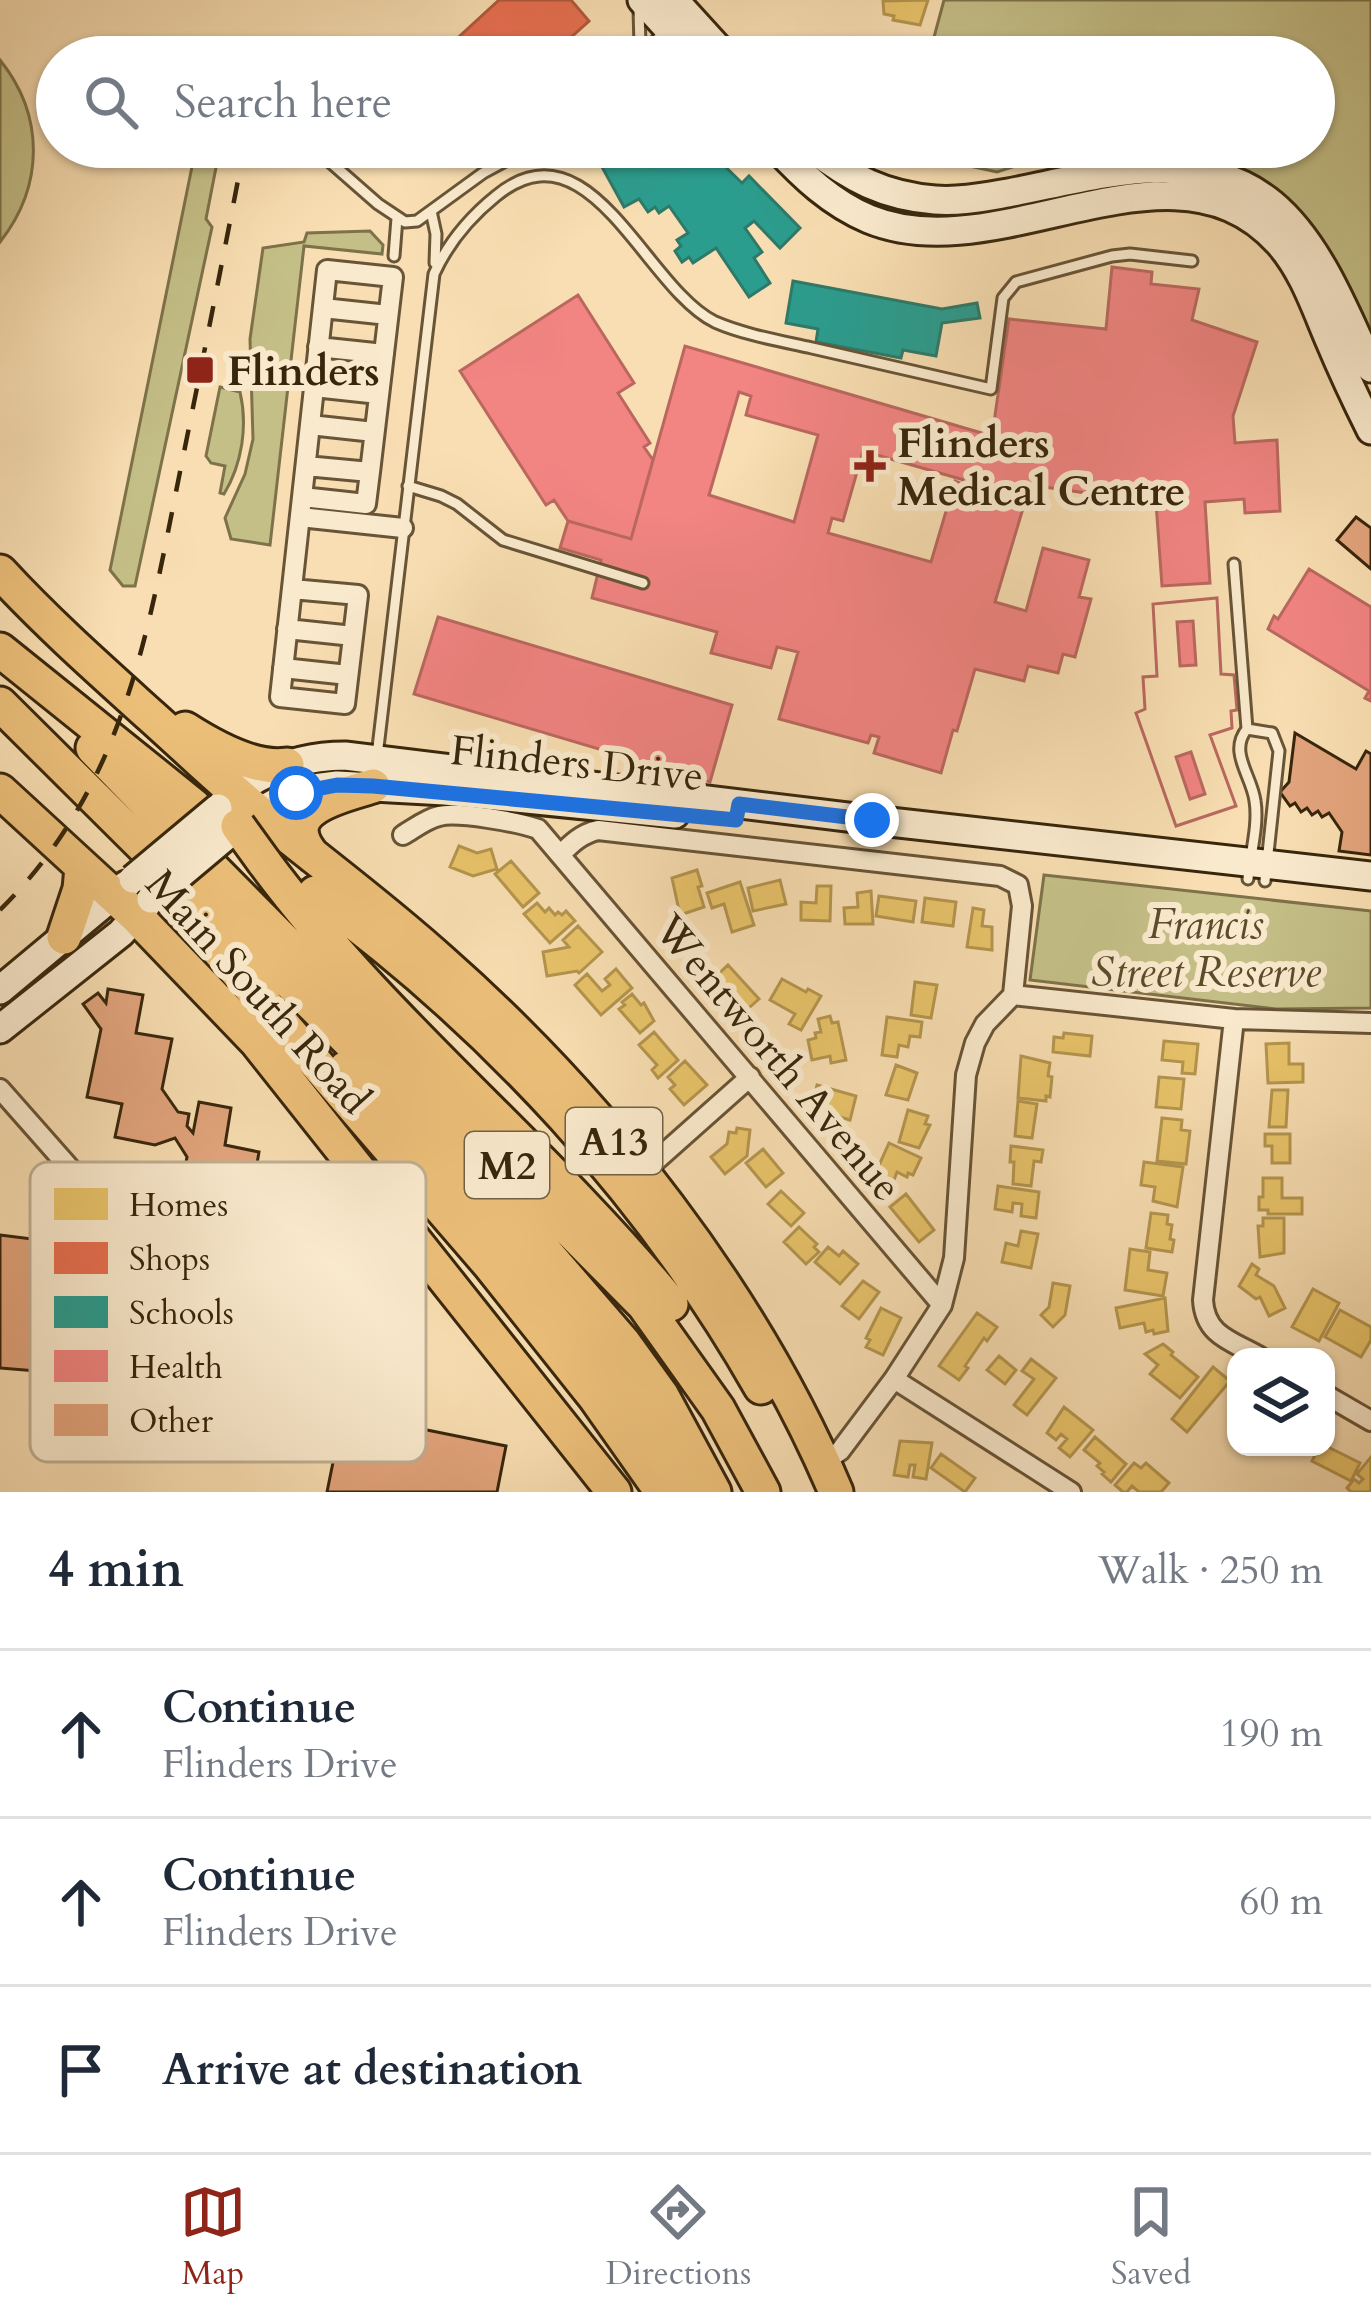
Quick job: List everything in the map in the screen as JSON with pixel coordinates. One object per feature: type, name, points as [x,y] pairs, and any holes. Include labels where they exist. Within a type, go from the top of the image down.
[{"type":"highway","name":"Main South Road","points":[[0,572],[82,654],[206,841],[256,1041],[352,1162]]},
{"type":"highway","name":"M2","points":[[0,651],[206,841],[644,1305],[718,1409],[763,1492]]},
{"type":"highway","points":[[82,654],[203,740],[264,766],[206,841]]},
{"type":"highway","name":"M2","points":[[0,704],[74,776],[206,841],[294,986],[517,1219],[636,1360],[662,1396],[713,1492]]},
{"type":"highway","points":[[313,856],[302,833],[310,811],[375,772]]},
{"type":"highway","name":"Main South Road","points":[[0,791],[82,867],[206,841],[313,856],[444,963],[541,1058],[641,1173],[701,1252],[790,1394],[825,1482]]},
{"type":"highway","points":[[206,841],[393,953],[520,1070],[652,1222],[825,1482]]},
{"type":"highway","points":[[206,841],[488,1224],[696,1492]]},
{"type":"highway","points":[[206,841],[421,1162]]},
{"type":"highway","points":[[64,937],[82,867]]},
{"type":"highway","points":[[306,901],[358,977],[626,1249],[699,1342],[752,1431],[781,1492]]},
{"type":"highway","points":[[256,1041],[369,1162]]},
{"type":"highway","points":[[426,1169],[490,1265],[595,1397],[662,1492]]},
{"type":"highway","points":[[426,1226],[497,1306],[644,1492]]},
{"type":"highway","name":"Main South Road","points":[[426,1255],[614,1492]]},
{"type":"street","points":[[640,0],[676,14],[702,36]]},
{"type":"street","points":[[797,168],[844,207],[870,220],[914,230],[1001,226],[1163,194],[1225,204],[1268,231],[1296,265],[1361,396],[1371,430]]},
{"type":"street","points":[[840,168],[885,190],[940,201],[1136,168],[1224,177],[1269,202],[1305,239],[1365,347],[1371,368]]},
{"type":"street","points":[[301,507],[366,504],[394,256]]},
{"type":"street","points":[[292,589],[358,596],[345,704],[280,697],[318,347],[327,270],[393,277]]},
{"type":"street","points":[[323,308],[388,316]]},
{"type":"street","points":[[318,347],[384,354]]},
{"type":"street","points":[[314,387],[379,394]]},
{"type":"street","points":[[310,425],[374,432]]},
{"type":"street","points":[[306,466],[370,472]]},
{"type":"street","points":[[301,507],[403,528]]},
{"type":"street","points":[[287,628],[353,636]]},
{"type":"street","points":[[283,668],[348,675]]},
{"type":"street","name":"Flinders Drive","points":[[206,841],[334,756],[375,772],[666,826],[738,805]]},
{"type":"street","name":"Flinders Drive","points":[[375,772],[738,805],[963,838],[1257,871],[1371,875]]},
{"type":"street","points":[[528,800],[538,830]]},
{"type":"street","points":[[403,835],[447,814],[538,830]]},
{"type":"street","points":[[560,855],[587,833],[666,826],[1000,876],[1018,885],[1022,899],[1013,995],[985,1024],[966,1075],[954,1258],[942,1305],[840,1450],[825,1482]]},
{"type":"street","name":"Wentworth Avenue","points":[[538,830],[942,1305]]},
{"type":"street","points":[[0,989],[64,937],[206,841]]},
{"type":"street","points":[[0,1029],[121,933],[206,841]]},
{"type":"street","name":"Flinders Drive","points":[[1257,871],[1371,894]]},
{"type":"street","points":[[1013,995],[1234,1019],[1371,1022]]},
{"type":"street","points":[[1234,1019],[1203,1300],[1204,1316],[1212,1330],[1244,1348]]},
{"type":"street","points":[[641,1173],[750,1077]]},
{"type":"street","points":[[0,1089],[65,1162]]},
{"type":"street","points":[[894,1378],[1071,1492]]},
{"type":"street","points":[[1335,1400],[1371,1420]]},
{"type":"lane","points":[[640,0],[641,36]]},
{"type":"lane","points":[[338,168],[405,222],[417,221],[492,168]]},
{"type":"lane","points":[[434,274],[460,231],[511,184],[535,176],[566,178],[589,192],[688,301],[718,323],[991,389],[1003,298],[1016,282],[1112,256],[1192,261]]},
{"type":"lane","points":[[375,772],[434,274],[436,234],[431,211]]},
{"type":"lane","points":[[394,256],[397,218]]},
{"type":"lane","points":[[408,486],[457,504],[503,540],[643,583]]},
{"type":"lane","points":[[1234,564],[1246,729],[1238,746],[1256,803],[1257,871]]},
{"type":"lane","points":[[1246,729],[1272,734],[1278,743],[1257,871]]},
{"type":"green space","points":[[944,0],[1371,0],[1371,349],[1251,192],[1238,168],[1335,168],[1335,36],[934,36]]},
{"type":"green space","points":[[0,60],[25,104],[33,151],[25,198],[0,242]]},
{"type":"green space","points":[[192,168],[216,168],[206,219],[212,227],[135,586],[123,586],[110,570]]},
{"type":"green space","points":[[370,231],[383,245],[382,254],[304,246],[270,545],[231,539],[225,518],[245,474],[253,439],[250,339],[263,248],[304,242],[307,233]]},
{"type":"green space","points":[[220,387],[240,392],[243,418],[239,458],[224,494],[220,493],[225,466],[211,463],[206,456]]},
{"type":"green space","name":"Francis Street Reserve","points":[[1044,875],[1371,911],[1371,1008],[1276,1009],[1030,980]]},
{"type":"building: Homes","points":[[928,0],[920,25],[884,14],[883,1]]},
{"type":"building: Homes","points":[[459,846],[477,853],[491,849],[497,869],[473,876],[450,867]]},
{"type":"building: Homes","points":[[511,861],[539,893],[523,907],[495,874]]},
{"type":"building: Homes","points":[[697,870],[704,907],[680,915],[672,878]]},
{"type":"building: Homes","points":[[780,880],[786,904],[753,911],[748,888]]},
{"type":"building: Homes","points":[[740,882],[754,925],[732,932],[724,904],[712,908],[707,893]]},
{"type":"building: Homes","points":[[817,886],[831,886],[830,921],[801,920],[801,902],[816,903]]},
{"type":"building: Homes","points":[[871,891],[873,924],[845,924],[844,908],[858,907],[857,893]]},
{"type":"building: Homes","points":[[879,896],[916,901],[913,922],[876,916]]},
{"type":"building: Homes","points":[[925,898],[956,902],[953,926],[922,922]]},
{"type":"building: Homes","points":[[537,903],[555,915],[566,911],[575,921],[550,943],[524,914]]},
{"type":"building: Homes","points":[[973,908],[984,910],[982,926],[992,927],[992,950],[967,947]]},
{"type":"building: Homes","points":[[578,926],[602,952],[579,973],[547,976],[543,952],[569,947],[563,940]]},
{"type":"building: Homes","points":[[728,965],[759,999],[742,1014],[712,980]]},
{"type":"building: Homes","points":[[616,969],[632,988],[601,1015],[575,985],[587,974],[602,991],[610,985],[605,979]]},
{"type":"building: Homes","points":[[782,979],[821,996],[801,1030],[789,1024],[795,1014],[770,1000]]},
{"type":"building: Homes","points":[[915,982],[937,985],[931,1018],[911,1015]]},
{"type":"building: Homes","points":[[632,994],[644,1003],[654,1021],[640,1033],[619,1009]]},
{"type":"building: Homes","points":[[830,1016],[832,1023],[838,1022],[846,1060],[831,1063],[830,1056],[812,1060],[808,1040],[821,1032],[818,1019]]},
{"type":"building: Homes","points":[[887,1017],[922,1022],[920,1037],[910,1036],[908,1047],[899,1045],[897,1057],[882,1055]]},
{"type":"building: Homes","points":[[654,1032],[678,1060],[658,1078],[652,1070],[657,1065],[639,1045]]},
{"type":"building: Homes","points":[[1064,1033],[1092,1036],[1090,1056],[1053,1052],[1054,1037],[1063,1038]]},
{"type":"building: Homes","points":[[1164,1041],[1198,1044],[1195,1074],[1182,1073],[1183,1062],[1162,1060]]},
{"type":"building: Homes","points":[[1289,1043],[1289,1064],[1303,1064],[1303,1082],[1268,1083],[1266,1044]]},
{"type":"building: Homes","points":[[1021,1056],[1050,1063],[1046,1101],[1018,1098]]},
{"type":"building: Homes","points":[[685,1061],[707,1085],[684,1105],[670,1089],[675,1085],[668,1077]]},
{"type":"building: Homes","points":[[896,1065],[917,1073],[908,1100],[886,1095]]},
{"type":"building: Homes","points":[[1159,1077],[1184,1079],[1181,1109],[1156,1107]]},
{"type":"building: Homes","points":[[817,1085],[856,1096],[850,1120],[811,1108]]},
{"type":"building: Homes","points":[[1272,1090],[1288,1090],[1286,1127],[1269,1127]]},
{"type":"building: Homes","points":[[1018,1101],[1037,1104],[1032,1138],[1015,1136]]},
{"type":"building: Homes","points":[[908,1110],[928,1116],[925,1124],[930,1125],[919,1148],[899,1142]]},
{"type":"building: Homes","points":[[1162,1118],[1182,1120],[1181,1130],[1190,1131],[1186,1164],[1157,1161]]},
{"type":"building: Homes","points":[[737,1128],[750,1130],[747,1156],[725,1174],[711,1157]]},
{"type":"building: Homes","points":[[1265,1134],[1290,1134],[1290,1163],[1272,1163],[1272,1146],[1265,1146]]},
{"type":"building: Homes","points":[[889,1143],[921,1158],[913,1175],[897,1172],[894,1180],[876,1172]]},
{"type":"building: Homes","points":[[1011,1146],[1043,1150],[1041,1162],[1034,1161],[1031,1186],[1013,1184]]},
{"type":"building: Homes","points":[[763,1149],[783,1173],[766,1187],[746,1163]]},
{"type":"building: Homes","points":[[1144,1162],[1183,1167],[1177,1207],[1153,1201],[1155,1187],[1141,1185]]},
{"type":"building: Homes","points":[[1263,1178],[1282,1178],[1282,1198],[1302,1198],[1302,1214],[1259,1210]]},
{"type":"building: Homes","points":[[998,1186],[1039,1192],[1036,1218],[1021,1216],[1022,1204],[1013,1203],[1012,1212],[995,1209]]},
{"type":"building: Homes","points":[[781,1191],[804,1213],[791,1226],[768,1204]]},
{"type":"building: Homes","points":[[906,1194],[934,1230],[919,1242],[890,1207]]},
{"type":"building: Homes","points":[[1151,1213],[1168,1215],[1172,1252],[1146,1248]]},
{"type":"building: Homes","points":[[1263,1218],[1284,1218],[1284,1253],[1260,1257],[1258,1226],[1263,1226]]},
{"type":"building: Homes","points":[[799,1227],[819,1252],[806,1264],[784,1242]]},
{"type":"building: Homes","points":[[1021,1231],[1038,1234],[1031,1268],[1002,1262],[1006,1243],[1018,1246]]},
{"type":"building: Homes","points":[[828,1247],[839,1256],[843,1251],[858,1264],[840,1284],[815,1262]]},
{"type":"building: Homes","points":[[1130,1249],[1150,1252],[1148,1270],[1167,1273],[1163,1296],[1125,1290]]},
{"type":"building: Homes","points":[[1252,1264],[1259,1269],[1256,1275],[1274,1286],[1285,1308],[1269,1316],[1260,1297],[1256,1299],[1239,1286]]},
{"type":"building: Homes","points":[[863,1281],[879,1292],[859,1319],[842,1306]]},
{"type":"building: Homes","points":[[1053,1283],[1070,1286],[1065,1315],[1053,1327],[1041,1315],[1049,1307]]},
{"type":"building: Homes","points":[[1313,1289],[1339,1303],[1319,1341],[1292,1327]]},
{"type":"building: Homes","points":[[1165,1298],[1168,1331],[1146,1332],[1144,1323],[1120,1328],[1116,1308]]},
{"type":"building: Homes","points":[[881,1308],[901,1318],[883,1355],[866,1347]]},
{"type":"building: Homes","points":[[1340,1310],[1371,1327],[1371,1340],[1361,1357],[1325,1337]]},
{"type":"building: Homes","points":[[977,1313],[997,1327],[987,1341],[984,1338],[959,1380],[939,1366]]},
{"type":"building: Homes","points":[[1163,1344],[1198,1377],[1180,1398],[1150,1374],[1158,1365],[1145,1354]]},
{"type":"building: Homes","points":[[999,1356],[1016,1370],[1005,1384],[987,1370]]},
{"type":"building: Homes","points":[[1031,1359],[1056,1378],[1027,1415],[1014,1405],[1034,1379],[1022,1371]]},
{"type":"building: Homes","points":[[1213,1367],[1227,1379],[1227,1385],[1187,1432],[1172,1419]]},
{"type":"building: Homes","points":[[1064,1407],[1093,1430],[1070,1457],[1059,1448],[1067,1439],[1061,1434],[1056,1440],[1047,1433]]},
{"type":"building: Homes","points":[[1095,1437],[1126,1464],[1111,1482],[1097,1466],[1100,1463],[1084,1450]]},
{"type":"building: Homes","points":[[900,1441],[932,1443],[926,1479],[913,1477],[915,1465],[910,1465],[908,1477],[894,1475]]},
{"type":"building: Homes","points":[[1335,1450],[1360,1463],[1351,1481],[1312,1461],[1314,1456],[1335,1456]]},
{"type":"building: Homes","points":[[941,1454],[975,1478],[965,1492],[931,1468]]},
{"type":"building: Homes","points":[[1371,1457],[1371,1492],[1351,1492],[1347,1488],[1354,1479],[1359,1483],[1363,1479],[1357,1474]]},
{"type":"building: Homes","points":[[1134,1463],[1141,1468],[1146,1463],[1169,1483],[1161,1492],[1139,1492],[1132,1486],[1123,1492],[1115,1485]]},
{"type":"building: Shops","points":[[499,0],[571,0],[589,21],[572,36],[460,36]]},
{"type":"building: Schools","points":[[603,168],[727,168],[742,183],[749,176],[800,228],[780,248],[754,221],[745,228],[762,252],[754,258],[770,283],[749,297],[716,248],[693,263],[689,257],[682,262],[675,251],[681,246],[677,240],[688,233],[669,206],[659,213],[655,207],[648,212],[639,199],[624,207]]},
{"type":"building: Schools","points":[[793,281],[942,309],[977,303],[980,318],[942,323],[936,356],[903,350],[901,358],[816,342],[818,329],[786,323]]},
{"type":"building: Health","points":[[1112,267],[1152,272],[1151,284],[1199,289],[1192,320],[1257,342],[1233,416],[1235,443],[1277,440],[1280,511],[1245,513],[1244,499],[1205,502],[1210,583],[1162,586],[1156,503],[1030,485],[995,602],[1026,611],[1043,548],[1089,560],[1079,597],[1091,599],[1075,657],[1063,654],[1058,673],[1028,666],[1024,681],[975,669],[941,773],[874,753],[879,737],[871,735],[868,743],[779,719],[798,652],[777,647],[771,668],[711,653],[717,632],[592,598],[601,560],[560,548],[568,521],[631,539],[685,346],[992,436],[1009,319],[1106,329]],"holes":[[[739,392],[751,396],[746,415],[818,435],[794,522],[709,495]],[[863,451],[964,480],[962,484],[955,481],[931,562],[828,533],[832,518],[843,521]]]},
{"type":"building: Health","points":[[578,295],[634,383],[618,393],[650,443],[644,447],[653,460],[631,539],[568,521],[554,500],[546,505],[460,371]]},
{"type":"building: Health","points":[[1309,569],[1371,607],[1371,701],[1365,698],[1369,691],[1268,629]]},
{"type":"building: Health","points":[[1217,598],[1221,674],[1234,675],[1237,710],[1231,711],[1232,728],[1210,735],[1236,806],[1176,826],[1136,713],[1145,709],[1143,677],[1157,676],[1153,604]],"holes":[[[1193,621],[1196,665],[1180,666],[1177,622]]]},
{"type":"building: Health","points":[[1217,598],[1221,674],[1234,675],[1237,710],[1231,711],[1232,728],[1210,735],[1236,806],[1176,826],[1136,713],[1145,709],[1143,677],[1157,676],[1153,604]],"holes":[[[1191,752],[1205,794],[1190,799],[1176,757]]]},
{"type":"building: Health","points":[[438,617],[732,705],[710,782],[414,694]]},
{"type":"building: Other","points":[[1356,517],[1371,528],[1371,569],[1337,540]]},
{"type":"building: Other","points":[[1295,733],[1356,769],[1366,751],[1371,754],[1371,855],[1339,851],[1342,832],[1329,813],[1322,817],[1307,808],[1301,812],[1280,792],[1289,782]]},
{"type":"building: Other","points":[[108,989],[143,995],[136,1033],[172,1039],[162,1089],[178,1112],[189,1114],[187,1126],[193,1133],[199,1102],[231,1108],[225,1145],[259,1152],[257,1162],[186,1162],[175,1138],[155,1145],[115,1137],[122,1104],[87,1097],[101,1029],[83,1004],[98,993],[106,1003]]},
{"type":"building: Other","points":[[0,1235],[30,1239],[30,1370],[0,1368]]},
{"type":"building: Other","points":[[426,1430],[506,1446],[497,1492],[327,1492],[333,1462],[426,1462]]},
{"type":"railway","points":[[0,910],[43,861],[77,810],[126,701],[157,585],[240,168]]},
{"type":"place","name":"Flinders","points":[[200,370]]},
{"type":"place","name":"Flinders Medical Centre","points":[[870,466]]},
{"type":"route","points":[[296,793],[337,785],[373,786],[736,820],[739,804],[872,820]]}]
